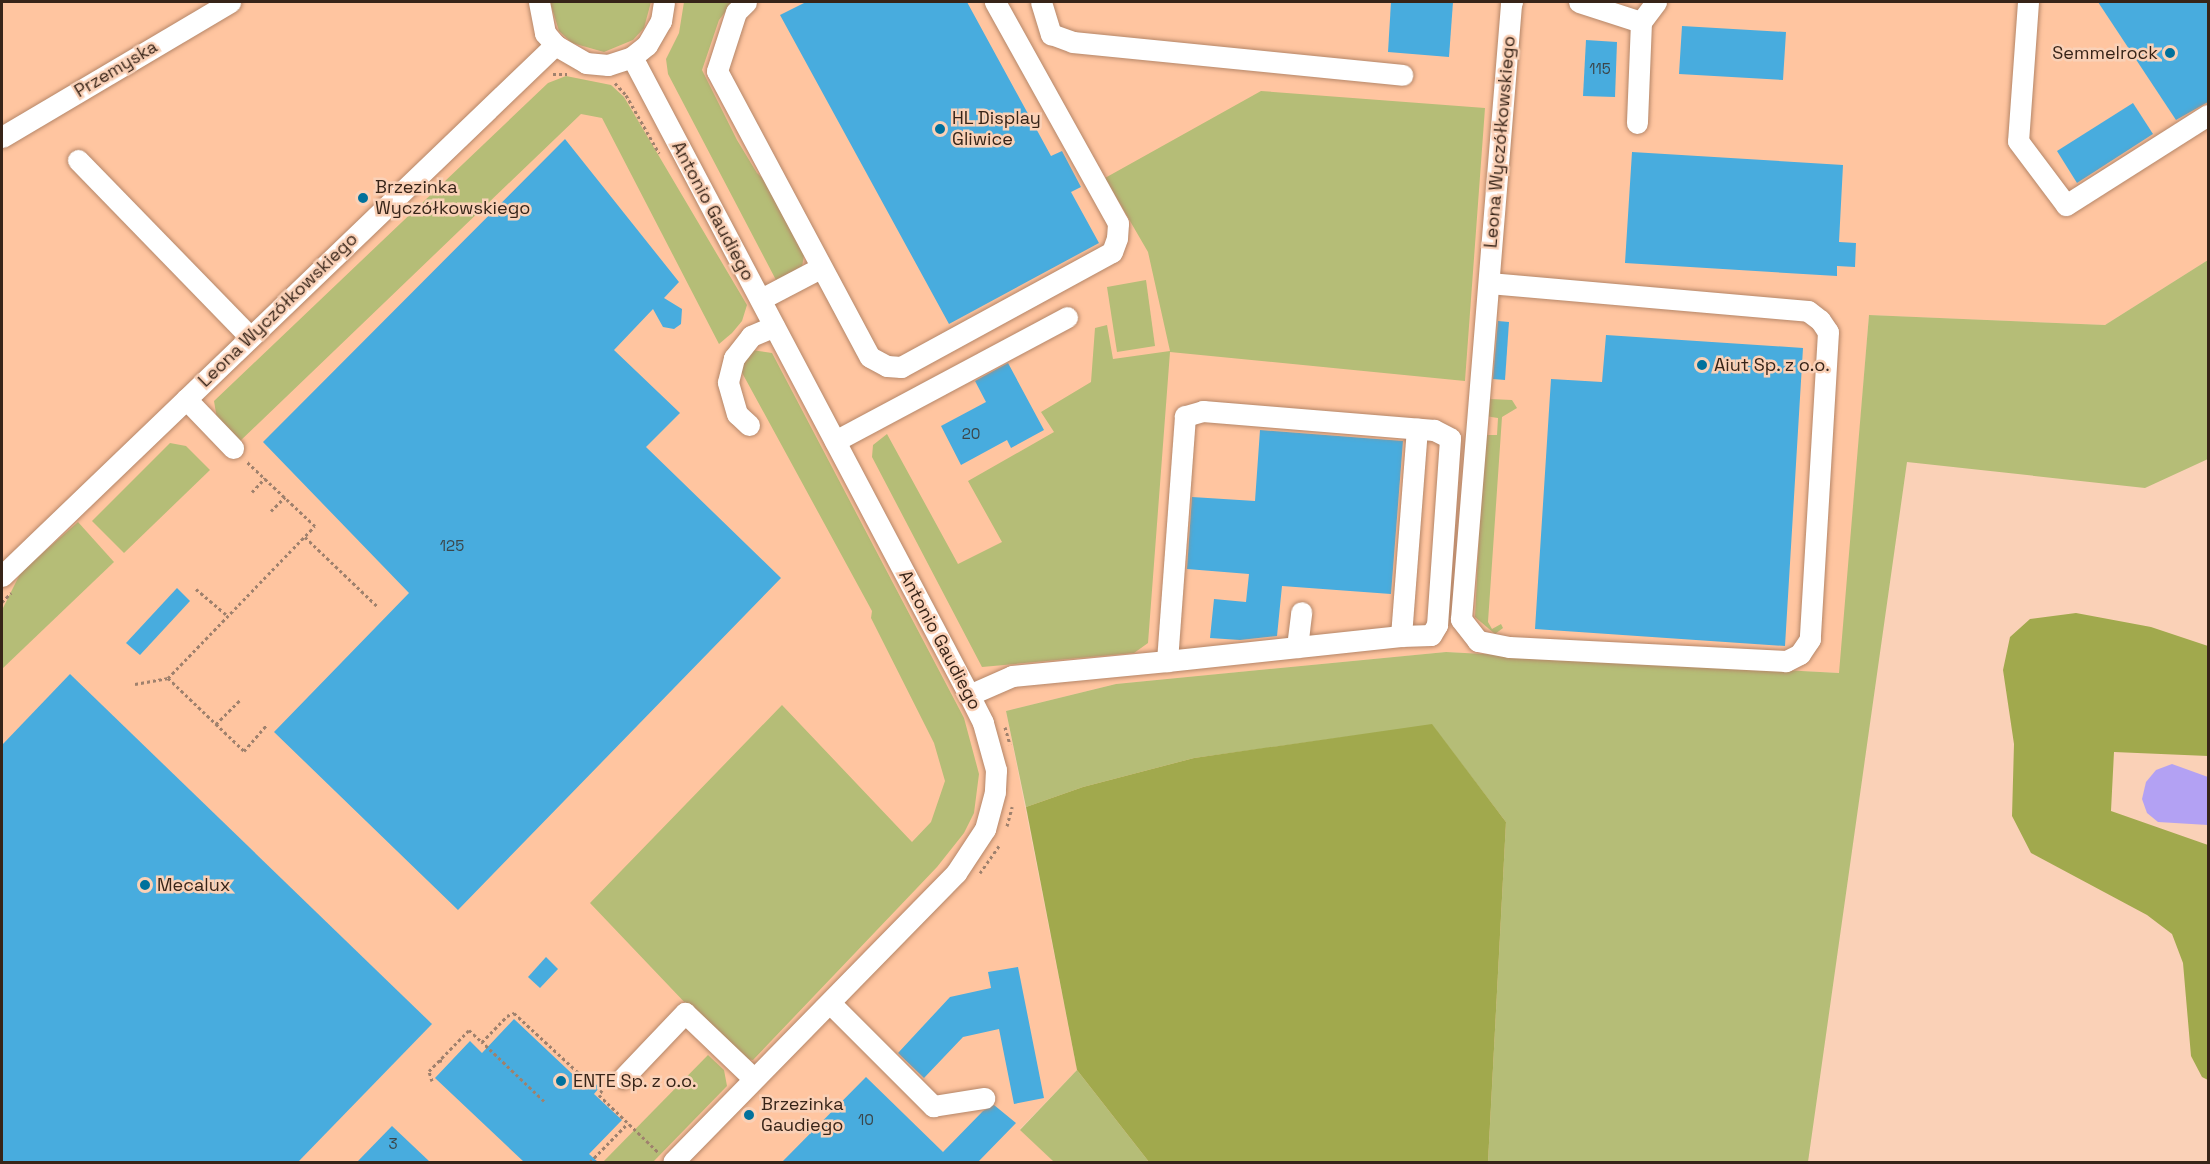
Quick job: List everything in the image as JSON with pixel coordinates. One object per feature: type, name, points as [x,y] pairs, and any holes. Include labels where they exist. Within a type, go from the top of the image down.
[{"type":"street","name":"Przemyska","points":[[2,137],[230,2]]},
{"type":"street","points":[[539,2],[545,33],[555,45],[586,63],[608,65],[632,57],[656,34],[664,2]]},
{"type":"street","points":[[746,2],[736,12],[717,71],[820,268],[870,357],[887,366],[901,368],[1112,252],[1118,223],[994,2]]},
{"type":"street","points":[[1041,2],[1051,34],[1073,42],[1402,75]]},
{"type":"street","name":"Leona Wyczółkowskiego","points":[[1489,283],[1808,311],[1820,320],[1828,332],[1810,639],[1800,654],[1786,661],[1630,655],[1509,647],[1478,641],[1461,619],[1512,2]]},
{"type":"street","points":[[1579,2],[1641,22]]},
{"type":"street","points":[[1636,123],[1641,22],[1656,2]]},
{"type":"street","points":[[2028,2],[2018,141],[2066,205],[2208,115]]},
{"type":"street","name":"Leona Wyczółkowskiego","points":[[2,576],[555,45]]},
{"type":"street","name":"Antonio Gaudiego","points":[[632,57],[969,694],[983,723],[996,770],[995,792],[985,829],[956,873],[754,1079],[668,1159]]},
{"type":"street","points":[[78,160],[250,337]]},
{"type":"street","points":[[761,299],[820,268]]},
{"type":"street","points":[[835,441],[1066,317]]},
{"type":"street","points":[[749,424],[737,414],[728,382],[735,358],[751,336],[774,326]]},
{"type":"street","points":[[186,399],[233,448]]},
{"type":"street","points":[[969,694],[1012,676],[1167,661],[1401,636],[1431,634],[1435,630],[1450,438],[1444,432],[1417,429],[1203,411],[1185,416],[1167,661]]},
{"type":"street","points":[[1401,636],[1398,606],[1417,429]]},
{"type":"street","points":[[1298,647],[1301,612]]},
{"type":"street","points":[[830,1003],[933,1106],[984,1098]]},
{"type":"street","points":[[623,1078],[685,1014],[754,1079]]},
{"type":"path","points":[[544,82],[552,74],[576,76]]},
{"type":"path","points":[[607,80],[621,88],[662,157]]},
{"type":"path","points":[[135,684],[168,678],[315,526],[233,448]]},
{"type":"path","points":[[252,492],[265,478]]},
{"type":"path","points":[[271,511],[285,497]]},
{"type":"path","points":[[304,537],[378,608]]},
{"type":"path","points":[[196,588],[228,616]]},
{"type":"path","points":[[168,678],[244,751],[267,725]]},
{"type":"path","points":[[216,724],[240,700]]},
{"type":"path","points":[[482,1042],[514,1013],[583,1077],[587,1075]]},
{"type":"path","points":[[432,1081],[429,1071],[469,1030],[544,1101]]},
{"type":"path","points":[[439,1062],[445,1060]]},
{"type":"path","points":[[602,1090],[599,1095],[668,1159]]},
{"type":"path","points":[[590,1162],[628,1123]]},
{"type":"shaded area","points":[[2,2],[2208,2],[2208,260],[2105,325],[1869,315],[1840,673],[1446,652],[1116,684],[1006,711],[1077,1070],[1020,1129],[1054,1162],[2,1162]]},
{"type":"shaded area","points":[[2172,764],[2208,777],[2208,825],[2158,822],[2147,813],[2142,799],[2146,782],[2156,770]]},
{"type":"green space","points":[[550,2],[651,2],[644,28],[633,40],[604,52],[572,43],[559,31]]},
{"type":"green space","points":[[684,2],[733,2],[719,20],[702,70],[737,140],[757,173],[769,184],[804,255],[802,267],[776,280],[668,74],[666,59],[679,33]]},
{"type":"green space","points":[[566,76],[611,85],[624,97],[747,305],[742,321],[732,333],[719,344],[602,118],[581,114],[238,443],[217,419],[214,401],[548,83]]},
{"type":"green space","points":[[1261,91],[1485,108],[1465,381],[1170,352],[1148,643],[1134,653],[982,667],[872,457],[873,445],[887,434],[958,564],[1002,542],[968,481],[1054,432],[1041,412],[1091,382],[1095,328],[1107,325],[1113,359],[1170,351],[1148,252],[1105,178]]},
{"type":"green space","points":[[2208,260],[2208,459],[2145,488],[1907,462],[1808,1162],[1488,1162],[1506,822],[1432,725],[1194,758],[1083,787],[1026,807],[1006,711],[1116,684],[1446,652],[1839,673],[1869,315],[2105,325]]},
{"type":"green space","points":[[1146,280],[1155,346],[1117,352],[1107,287]]},
{"type":"green space","points":[[751,350],[772,353],[964,718],[979,774],[974,813],[964,833],[937,867],[753,1060],[739,1058],[729,1049],[590,903],[782,705],[912,842],[931,822],[945,781],[934,743],[871,618],[872,611],[734,358]]},
{"type":"green space","points":[[1490,399],[1512,400],[1517,408],[1502,417],[1488,622],[1492,629],[1501,624],[1503,628],[1495,634],[1475,617],[1484,435],[1497,435],[1498,418],[1485,416]]},
{"type":"green space","points":[[170,443],[186,446],[210,470],[124,553],[92,521]]},
{"type":"green space","points":[[78,522],[114,562],[2,669],[2,610],[21,572]]},
{"type":"green space","points":[[2076,613],[2151,627],[2208,646],[2208,756],[2114,752],[2111,811],[2208,845],[2208,1080],[2202,1077],[2191,1056],[2183,963],[2172,934],[2147,915],[2031,853],[2012,816],[2014,744],[2003,670],[2010,637],[2030,619]]},
{"type":"green space","points":[[1432,724],[1506,822],[1488,1162],[1149,1162],[1077,1070],[1026,807],[1083,787],[1194,758]]},
{"type":"green space","points":[[708,1055],[724,1070],[727,1086],[653,1162],[603,1162]]},
{"type":"green space","points":[[1077,1070],[1149,1162],[1054,1162],[1020,1130]]},
{"type":"building","name":"HL Display Gliwice","points":[[806,2],[967,2],[1051,156],[1062,151],[1081,187],[1071,192],[1099,243],[949,324],[780,15]]},
{"type":"building","points":[[1391,2],[1453,2],[1449,57],[1388,52]]},
{"type":"building","name":"Semmelrock","points":[[2098,2],[2208,2],[2208,102],[2176,120]]},
{"type":"building","points":[[1682,26],[1786,32],[1783,80],[1679,74]]},
{"type":"building","points":[[1586,40],[1617,42],[1615,97],[1583,96]]},
{"type":"building","points":[[2133,103],[2153,134],[2077,183],[2057,151]]},
{"type":"building","points":[[565,139],[679,282],[664,298],[682,309],[681,324],[674,329],[663,327],[653,309],[614,350],[680,413],[646,447],[781,578],[458,910],[274,732],[409,593],[263,442]]},
{"type":"building","points":[[1632,152],[1843,165],[1839,242],[1856,243],[1855,267],[1837,266],[1837,276],[1625,263]]},
{"type":"building","points":[[1498,321],[1509,322],[1505,380],[1493,379]]},
{"type":"building","points":[[1606,335],[1803,348],[1785,646],[1535,629],[1551,379],[1602,382]]},
{"type":"building","points":[[1008,363],[1044,430],[1011,448],[1007,440],[961,465],[941,426],[986,402],[975,381]]},
{"type":"building","points":[[1260,430],[1403,441],[1391,594],[1282,586],[1277,636],[1240,640],[1210,638],[1214,599],[1246,602],[1249,574],[1187,569],[1192,497],[1255,501]]},
{"type":"building","points":[[177,588],[190,601],[140,655],[126,643]]},
{"type":"building","name":"Mecalux","points":[[70,674],[432,1024],[298,1162],[2,1162],[2,745]]},
{"type":"building","points":[[546,957],[558,969],[540,988],[528,977]]},
{"type":"building","points":[[1018,967],[1044,1098],[1014,1104],[999,1029],[963,1037],[924,1078],[898,1053],[950,997],[991,988],[988,972]]},
{"type":"building","points":[[514,1019],[584,1085],[590,1079],[595,1083],[599,1088],[594,1094],[622,1120],[589,1154],[598,1162],[524,1162],[435,1078],[470,1041],[482,1053]]},
{"type":"building","points":[[866,1077],[943,1152],[983,1111],[994,1105],[1016,1123],[978,1162],[782,1162]]},
{"type":"building","points":[[392,1126],[430,1162],[357,1162]]},
{"type":"place","name":"Semmelrock","points":[[2170,53]]},
{"type":"place","name":"HL Display Gliwice","points":[[940,129]]},
{"type":"place","name":"Brzezinka Wyczółkowskiego","points":[[363,198]]},
{"type":"place","name":"Aiut Sp. z o.o.","points":[[1702,365]]},
{"type":"place","name":"Mecalux","points":[[145,885]]},
{"type":"place","name":"ENTE Sp. z o.o.","points":[[561,1081]]},
{"type":"place","name":"Brzezinka Gaudiego","points":[[749,1115]]}]
